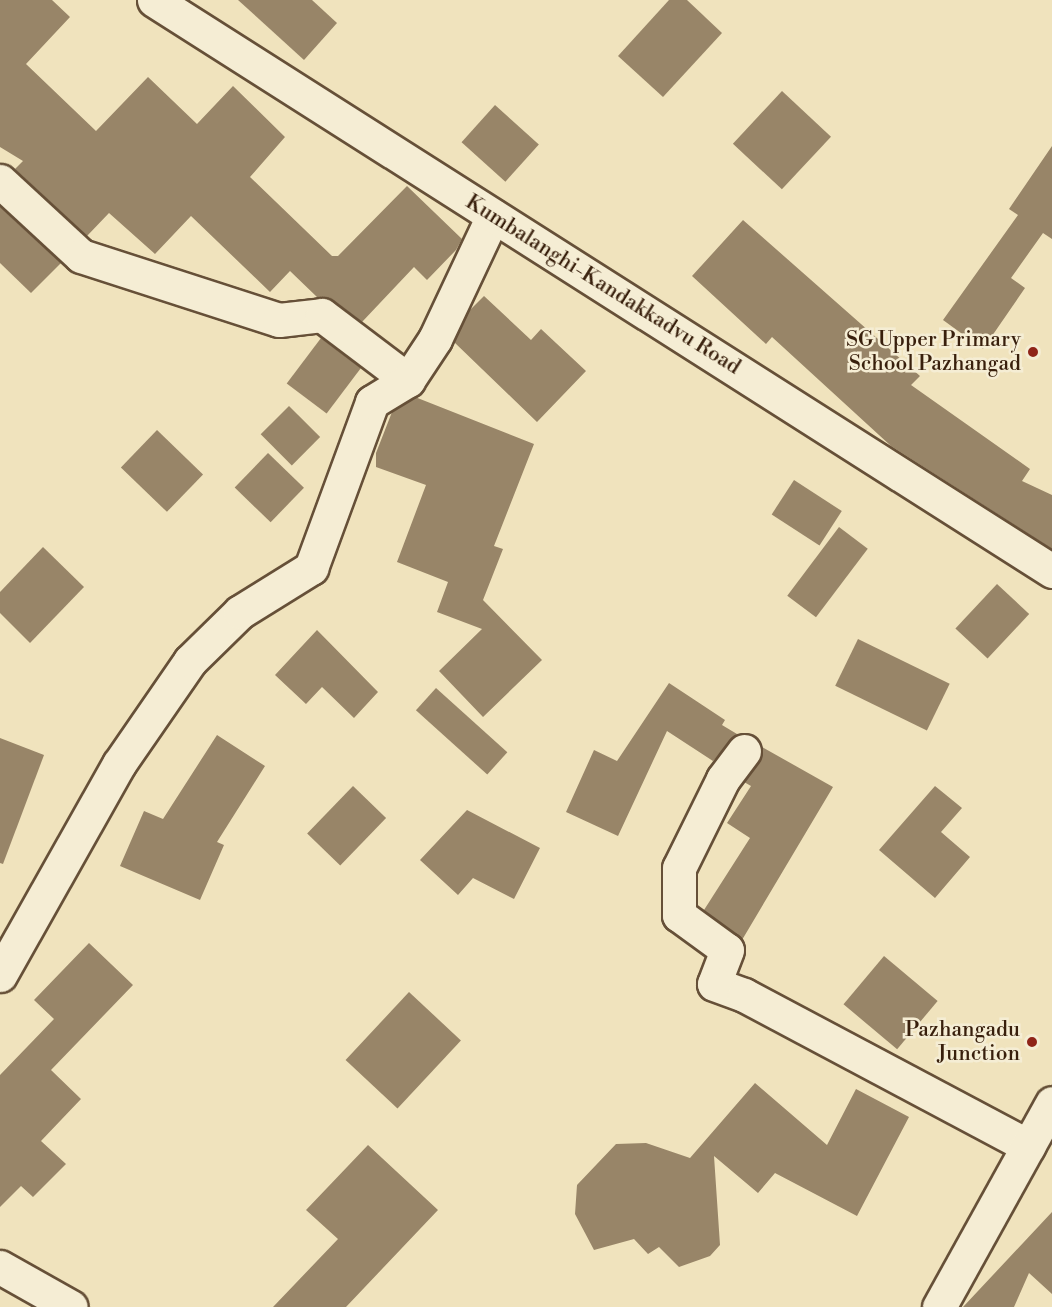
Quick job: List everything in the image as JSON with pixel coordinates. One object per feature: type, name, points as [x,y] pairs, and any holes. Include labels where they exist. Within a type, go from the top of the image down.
[{"type":"street","name":"Kumbalanghi-Kandakkadvu Road","points":[[154,0],[1052,571]]},
{"type":"street","points":[[0,181],[81,256],[279,320],[322,315],[408,380]]},
{"type":"street","points":[[0,975],[119,764],[190,661],[240,612],[311,568],[372,402],[408,380],[435,339],[493,216]]},
{"type":"street","points":[[744,751],[723,779],[679,868],[679,915],[727,950],[714,984],[1029,1146]]},
{"type":"street","points":[[939,1307],[1052,1103]]},
{"type":"street","points":[[0,1267],[71,1307]]},
{"type":"building","points":[[0,0],[52,0],[70,17],[26,64],[96,131],[148,77],[197,124],[233,86],[285,137],[250,177],[332,256],[338,256],[407,186],[462,239],[456,250],[427,280],[414,267],[362,322],[333,300],[317,297],[290,271],[270,292],[191,216],[155,254],[109,213],[87,236],[15,169],[23,161],[0,147]]},
{"type":"building","points":[[238,0],[312,0],[337,23],[304,60]]},
{"type":"building","points":[[669,0],[687,0],[722,33],[663,97],[618,56]]},
{"type":"building","points":[[782,91],[831,137],[782,189],[733,144]]},
{"type":"building","points":[[495,105],[539,144],[505,182],[462,142]]},
{"type":"building","points":[[1052,146],[1052,239],[1043,233],[1011,278],[1025,288],[983,349],[943,320],[1018,215],[1009,209]]},
{"type":"building","points":[[0,207],[61,263],[31,293],[0,263]]},
{"type":"building","points":[[743,220],[920,376],[911,385],[1030,469],[1022,481],[1052,495],[1052,549],[891,446],[772,337],[766,344],[692,276]]},
{"type":"building","points":[[484,296],[531,340],[541,329],[586,371],[537,422],[454,342],[468,312]]},
{"type":"building","points":[[321,338],[361,368],[327,414],[287,384]]},
{"type":"building","points":[[415,397],[534,444],[494,546],[503,549],[483,600],[542,660],[483,717],[439,671],[482,629],[437,612],[448,582],[397,562],[426,485],[376,467],[376,453],[392,412]]},
{"type":"building","points":[[289,406],[320,437],[292,465],[261,434]]},
{"type":"building","points":[[157,430],[203,474],[167,512],[121,467]]},
{"type":"building","points":[[268,453],[304,488],[271,522],[235,488]]},
{"type":"building","points":[[794,480],[842,511],[819,545],[772,514]]},
{"type":"building","points":[[839,527],[868,549],[816,617],[787,596]]},
{"type":"building","points":[[43,547],[84,587],[30,643],[0,613],[0,592]]},
{"type":"building","points":[[997,584],[1029,614],[988,659],[955,629]]},
{"type":"building","points":[[317,630],[378,692],[354,718],[322,687],[306,704],[275,675]]},
{"type":"building","points":[[858,639],[950,684],[927,730],[835,686]]},
{"type":"building","points":[[669,683],[725,720],[722,725],[737,734],[713,761],[667,731],[618,836],[566,812],[594,750],[617,761]]},
{"type":"building","points":[[436,688],[507,752],[487,775],[416,710]]},
{"type":"building","points":[[217,735],[265,766],[217,842],[224,845],[200,900],[120,866],[144,811],[163,819]]},
{"type":"building","points":[[0,738],[44,755],[3,864],[0,863]]},
{"type":"building","points":[[762,747],[833,787],[742,940],[704,910],[750,838],[727,823],[751,786],[744,782],[759,762]]},
{"type":"building","points":[[353,786],[386,818],[340,865],[307,833]]},
{"type":"building","points":[[935,786],[962,808],[941,832],[970,857],[935,898],[879,850]]},
{"type":"building","points":[[467,810],[540,848],[514,899],[473,878],[458,895],[420,860]]},
{"type":"building","points":[[89,943],[133,985],[51,1070],[81,1099],[41,1141],[66,1164],[33,1197],[21,1186],[0,1207],[0,1075],[54,1019],[34,1000]]},
{"type":"building","points":[[884,956],[938,1001],[897,1049],[844,1004]]},
{"type":"building","points":[[409,992],[461,1040],[398,1108],[346,1060]]},
{"type":"building","points":[[755,1083],[827,1145],[856,1089],[909,1117],[857,1216],[775,1173],[758,1193],[714,1156],[720,1245],[710,1256],[679,1267],[659,1247],[648,1254],[634,1239],[594,1250],[575,1214],[577,1185],[616,1144],[646,1143],[690,1158]]},
{"type":"building","points":[[368,1145],[438,1210],[346,1307],[273,1307],[338,1239],[306,1210]]},
{"type":"building","points":[[1052,1212],[1052,1294],[1029,1273],[1014,1307],[963,1307]]},
{"type":"place","name":"SG Upper Primary School Pazhangad","points":[[1033,352]]},
{"type":"place","name":"Pazhangadu Junction","points":[[1032,1042]]}]
